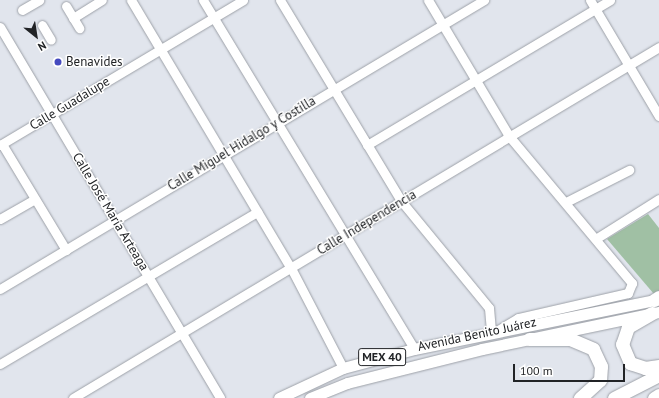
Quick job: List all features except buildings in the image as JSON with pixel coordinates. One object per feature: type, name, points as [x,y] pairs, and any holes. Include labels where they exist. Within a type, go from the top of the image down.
[{"type":"highway","points":[[657,304],[628,326],[622,344],[630,363],[645,368],[659,366]]},
{"type":"highway","points":[[529,339],[570,339],[587,343],[593,349],[601,366],[600,380],[580,398]]},
{"type":"highway","points":[[614,398],[659,375]]},
{"type":"highway","points":[[654,398],[659,395]]},
{"type":"main road","name":"Avenida Benito Juárez","points":[[279,398],[343,368],[414,349],[496,329],[657,304]]},
{"type":"main road","name":"Avenida Benito Juárez","points":[[310,398],[347,383],[482,349],[529,339],[657,304]]},
{"type":"main road","points":[[482,349],[496,329]]},
{"type":"street","points":[[22,10],[39,0]]},
{"type":"street","points":[[73,18],[102,0]]},
{"type":"street","points":[[130,0],[161,49],[291,268],[343,368]]},
{"type":"street","points":[[204,0],[414,349]]},
{"type":"street","name":"Calle Guadalupe","points":[[1,144],[53,115],[243,0]]},
{"type":"street","points":[[280,0],[402,202],[489,308],[496,329],[518,318],[628,293],[633,288],[625,271],[509,136],[428,0]]},
{"type":"street","name":"Calle Miguel Hidalgo y Costilla","points":[[0,289],[484,0]]},
{"type":"street","points":[[590,0],[659,116]]},
{"type":"street","points":[[367,145],[610,0]]},
{"type":"street","points":[[66,6],[79,28]]},
{"type":"street","points":[[42,25],[50,40]]},
{"type":"street","name":"Calle José María Arteaga","points":[[0,27],[220,398]]},
{"type":"street","name":"Calle Independencia","points":[[73,398],[346,236],[509,136],[659,47]]},
{"type":"street","points":[[1,144],[66,250]]},
{"type":"street","points":[[566,202],[629,170]]},
{"type":"street","points":[[0,219],[35,198]]},
{"type":"street","points":[[597,238],[659,199]]},
{"type":"street","points":[[0,364],[257,212]]},
{"type":"green space","points":[[648,214],[659,228],[659,293],[654,294],[607,239]]},
{"type":"place","name":"Benavides","points":[[58,62]]}]
